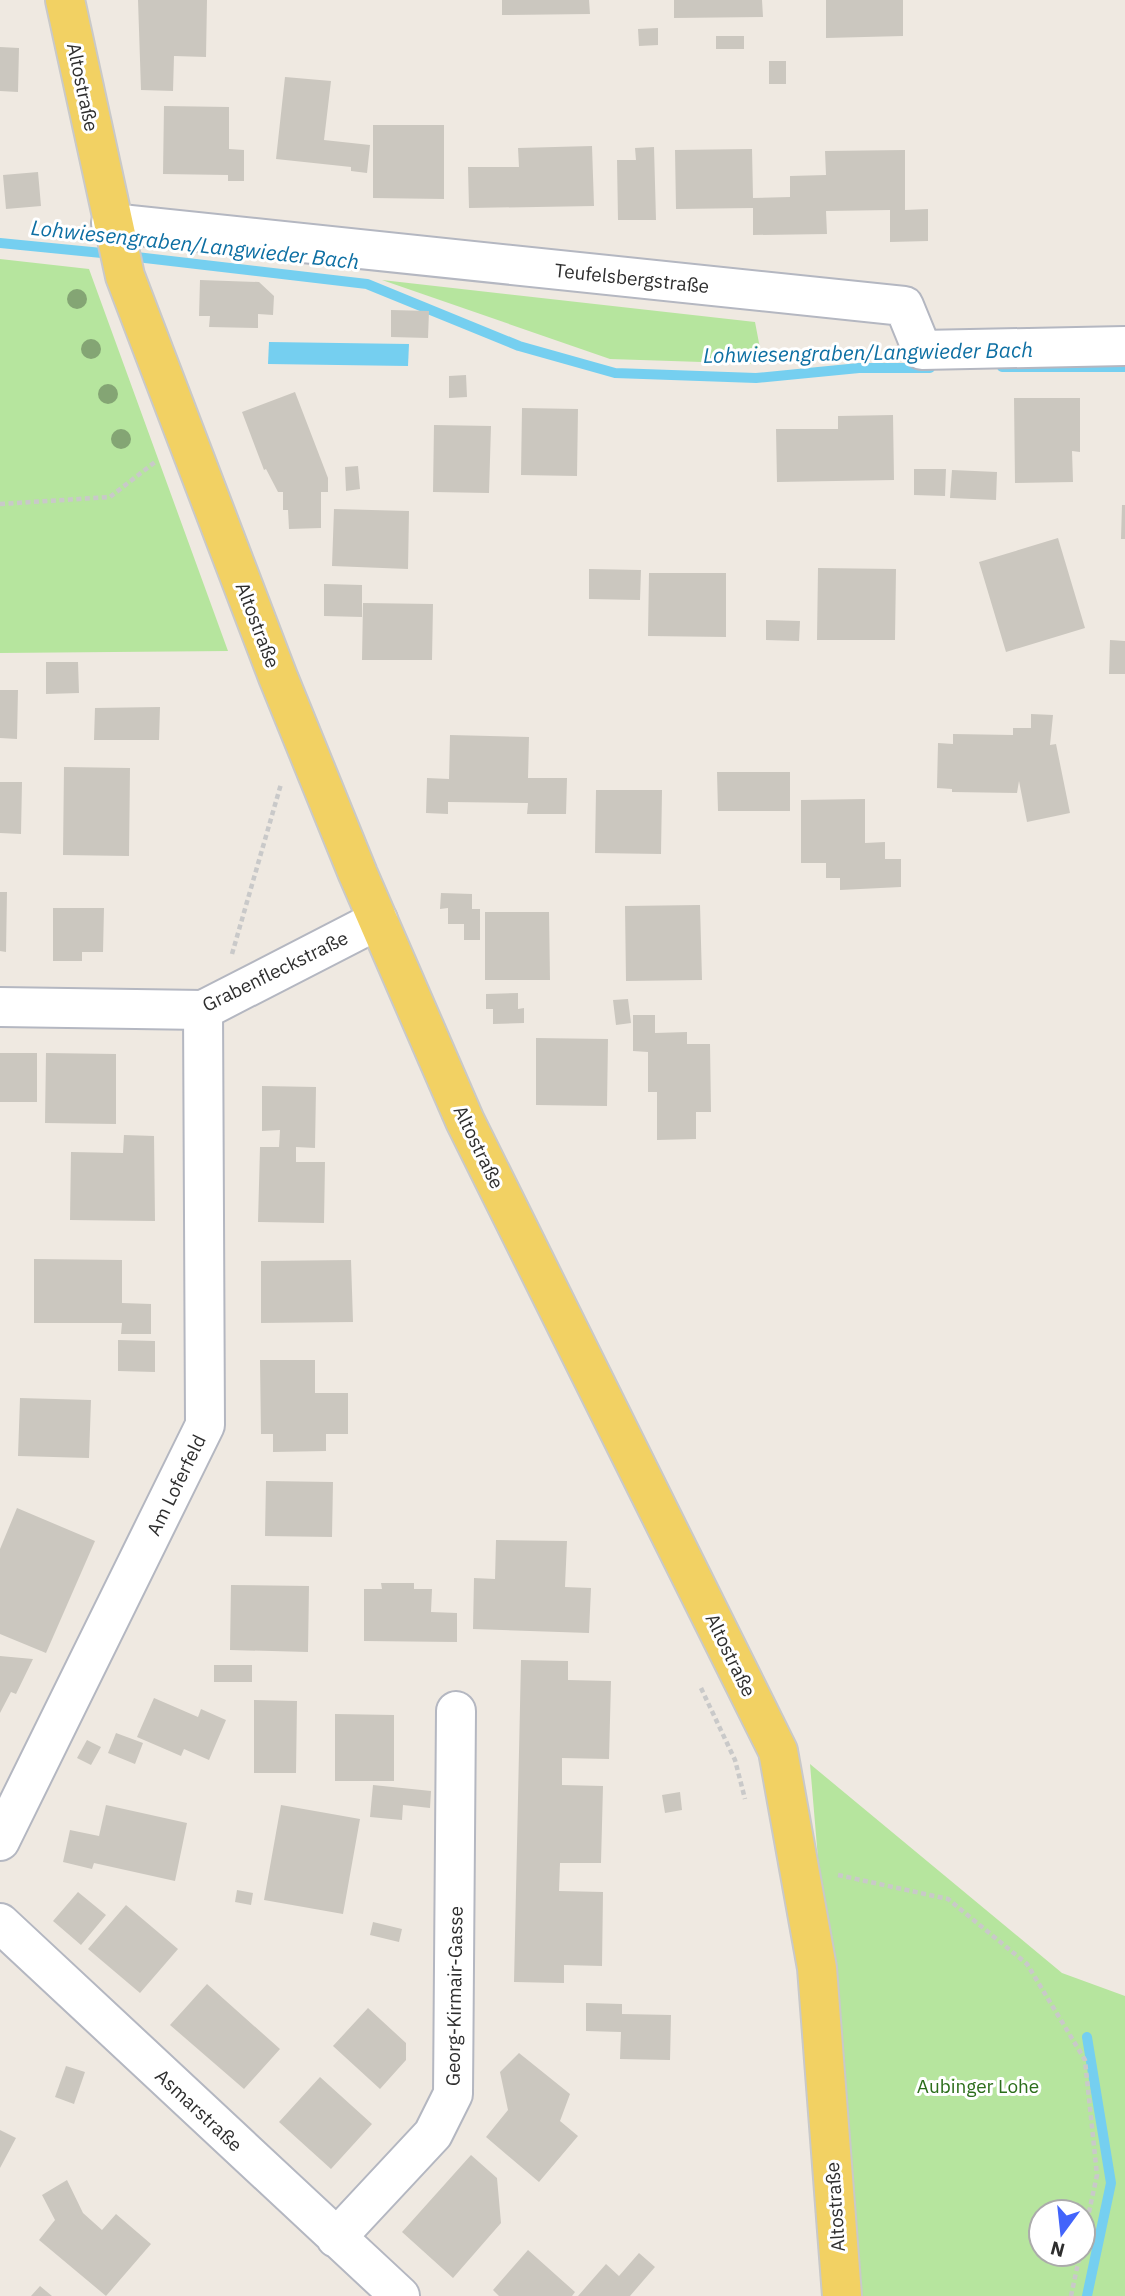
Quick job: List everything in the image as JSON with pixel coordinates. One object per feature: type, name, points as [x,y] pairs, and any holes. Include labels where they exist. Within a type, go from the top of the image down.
[{"type":"main road","name":"Altostraße","points":[[65,0],[117,247],[186,438],[283,689],[378,920],[465,1121],[778,1751],[817,1968],[842,2296]]},
{"type":"street","name":"Teufelsbergstraße","points":[[117,247],[904,306],[922,350],[1125,346]]},
{"type":"street","name":"Grabenfleckstraße","points":[[0,1007],[210,1006],[378,920]]},
{"type":"street","name":"Am Loferfeld","points":[[0,1841],[205,1425],[210,1006]]},
{"type":"street","name":"Georg-Kirmair-Gasse","points":[[336,2238],[433,2134],[453,2094],[456,1711]]},
{"type":"street","name":"Asmarstraße","points":[[0,1923],[400,2296]]},
{"type":"path","points":[[0,504],[110,497],[186,438]]},
{"type":"path","points":[[210,1006],[282,781],[288,794]]},
{"type":"path","points":[[700,1685],[735,1760],[749,1813]]},
{"type":"path","points":[[799,1867],[948,1899],[1027,1964],[1085,2060],[1097,2175],[1092,2198]]},
{"type":"path","points":[[1071,2296],[1077,2268]]},
{"type":"green space","points":[[0,259],[89,269],[228,651],[0,653]]},
{"type":"green space","points":[[382,280],[755,322],[763,364],[610,359]]},
{"type":"green space","name":"Aubinger Lohe","points":[[810,1764],[1062,1973],[1125,1996],[1125,2296],[855,2296]]},
{"type":"water","points":[[269,342],[409,344],[408,366],[268,364]]},
{"type":"building","points":[[138,0],[207,0],[206,57],[174,56],[173,91],[141,90]]},
{"type":"building","points":[[502,0],[589,0],[590,14],[502,15]]},
{"type":"building","points":[[674,0],[762,0],[763,17],[674,18]]},
{"type":"building","points":[[826,0],[903,0],[903,36],[826,38]]},
{"type":"building","points":[[658,28],[658,45],[639,46],[638,29]]},
{"type":"building","points":[[716,36],[744,36],[744,49],[716,49]]},
{"type":"building","points":[[0,47],[19,48],[18,92],[0,91]]},
{"type":"building","points":[[769,61],[786,61],[786,84],[769,84]]},
{"type":"building","points":[[285,77],[331,81],[324,140],[370,145],[367,173],[351,171],[351,167],[276,159]]},
{"type":"building","points":[[164,106],[229,107],[229,149],[244,150],[244,181],[228,181],[228,175],[163,174]]},
{"type":"building","points":[[373,125],[444,125],[444,199],[373,198]]},
{"type":"building","points":[[592,146],[594,206],[469,208],[468,167],[519,167],[518,148]]},
{"type":"building","points":[[654,147],[656,220],[618,220],[617,160],[636,160],[635,148]]},
{"type":"building","points":[[752,149],[753,198],[790,197],[790,176],[826,175],[825,151],[905,150],[905,210],[928,209],[928,241],[890,242],[890,210],[826,211],[827,234],[753,235],[753,208],[676,209],[675,150]]},
{"type":"building","points":[[38,172],[41,206],[6,209],[3,175]]},
{"type":"building","points":[[200,280],[259,282],[274,296],[273,315],[258,314],[258,328],[209,327],[210,316],[199,316]]},
{"type":"building","points":[[391,310],[429,311],[428,338],[391,337]]},
{"type":"building","points":[[466,375],[467,397],[449,398],[449,376]]},
{"type":"building","points":[[295,392],[328,478],[328,492],[321,492],[321,528],[289,529],[288,510],[283,510],[283,492],[278,492],[266,469],[264,470],[242,412]]},
{"type":"building","points":[[1014,398],[1080,398],[1080,452],[1072,451],[1073,482],[1015,483]]},
{"type":"building","points":[[522,408],[578,409],[577,476],[521,475]]},
{"type":"building","points":[[893,415],[894,480],[777,482],[776,429],[838,429],[838,416]]},
{"type":"building","points":[[434,425],[491,426],[489,493],[433,492]]},
{"type":"building","points":[[358,466],[360,489],[346,491],[345,467]]},
{"type":"building","points":[[914,469],[946,469],[945,496],[914,495]]},
{"type":"building","points":[[952,470],[997,472],[996,500],[950,498]]},
{"type":"building","points":[[1122,505],[1125,505],[1125,539],[1121,539]]},
{"type":"building","points":[[334,509],[409,511],[408,569],[332,566]]},
{"type":"building","points":[[1058,538],[1085,628],[1006,652],[979,562]]},
{"type":"building","points":[[818,568],[896,569],[895,640],[817,640]]},
{"type":"building","points":[[589,569],[641,570],[640,600],[589,599]]},
{"type":"building","points":[[649,573],[726,573],[726,637],[648,636]]},
{"type":"building","points":[[324,584],[362,585],[362,617],[324,616]]},
{"type":"building","points":[[363,603],[433,604],[432,660],[362,660]]},
{"type":"building","points":[[766,620],[800,621],[799,641],[766,640]]},
{"type":"building","points":[[1110,640],[1125,641],[1125,674],[1109,674]]},
{"type":"building","points":[[46,662],[78,662],[79,693],[46,694]]},
{"type":"building","points":[[0,690],[18,690],[17,739],[0,738]]},
{"type":"building","points":[[160,707],[159,740],[94,740],[95,708]]},
{"type":"building","points":[[1031,714],[1053,715],[1050,745],[1056,744],[1070,813],[1027,822],[1019,781],[1017,793],[952,792],[952,789],[937,788],[938,743],[953,744],[953,734],[1013,735],[1013,728],[1031,728]]},
{"type":"building","points":[[450,735],[529,737],[528,778],[567,778],[566,814],[527,814],[528,803],[448,802],[448,814],[426,813],[427,778],[449,779]]},
{"type":"building","points":[[64,767],[130,768],[129,856],[63,855]]},
{"type":"building","points":[[717,772],[790,772],[790,811],[718,811]]},
{"type":"building","points":[[0,782],[22,782],[21,834],[0,833]]},
{"type":"building","points":[[596,790],[662,790],[661,854],[595,853]]},
{"type":"building","points":[[865,799],[865,843],[885,842],[885,859],[901,859],[901,887],[840,890],[840,878],[826,878],[826,863],[801,863],[801,800]]},
{"type":"building","points":[[0,892],[7,892],[6,952],[0,951]]},
{"type":"building","points":[[441,893],[472,894],[472,909],[480,909],[480,940],[464,940],[464,924],[448,924],[448,908],[440,909]]},
{"type":"building","points":[[700,905],[702,980],[626,981],[625,906]]},
{"type":"building","points":[[53,908],[104,908],[103,952],[82,952],[82,961],[53,961]]},
{"type":"building","points":[[485,912],[549,912],[550,980],[485,980]]},
{"type":"building","points":[[518,993],[518,1009],[524,1008],[524,1023],[493,1024],[493,1009],[486,1009],[486,994]]},
{"type":"building","points":[[628,999],[631,1023],[616,1025],[613,1000]]},
{"type":"building","points":[[633,1015],[655,1015],[655,1033],[687,1032],[687,1044],[710,1044],[711,1112],[696,1112],[696,1139],[657,1140],[657,1092],[648,1092],[648,1052],[633,1051]]},
{"type":"building","points":[[536,1038],[608,1039],[607,1106],[536,1105]]},
{"type":"building","points":[[0,1053],[37,1053],[37,1102],[0,1102]]},
{"type":"building","points":[[46,1053],[116,1054],[116,1124],[45,1123]]},
{"type":"building","points":[[262,1086],[316,1087],[315,1148],[296,1147],[296,1162],[325,1162],[324,1223],[258,1222],[260,1147],[279,1147],[280,1130],[262,1131]]},
{"type":"building","points":[[124,1135],[154,1136],[155,1221],[70,1220],[71,1152],[123,1153]]},
{"type":"building","points":[[34,1259],[122,1260],[122,1303],[151,1304],[151,1334],[121,1334],[122,1323],[34,1323]]},
{"type":"building","points":[[351,1260],[353,1322],[261,1323],[261,1261]]},
{"type":"building","points":[[118,1340],[155,1341],[155,1372],[118,1371]]},
{"type":"building","points":[[260,1360],[315,1360],[315,1393],[348,1393],[348,1434],[326,1434],[326,1451],[273,1452],[273,1434],[261,1434]]},
{"type":"building","points":[[20,1398],[91,1400],[89,1458],[18,1456]]},
{"type":"building","points":[[266,1481],[333,1482],[332,1537],[265,1536]]},
{"type":"building","points":[[17,1508],[95,1541],[46,1653],[0,1634],[0,1549]]},
{"type":"building","points":[[496,1540],[567,1541],[565,1587],[591,1588],[589,1633],[473,1629],[474,1578],[495,1579]]},
{"type":"building","points":[[381,1583],[414,1583],[414,1589],[432,1589],[431,1612],[457,1613],[457,1642],[364,1641],[364,1589],[382,1589]]},
{"type":"building","points":[[231,1585],[309,1586],[308,1652],[230,1650]]},
{"type":"building","points":[[0,1656],[33,1659],[16,1694],[11,1692],[0,1713]]},
{"type":"building","points":[[521,1660],[568,1661],[568,1680],[611,1681],[609,1759],[562,1758],[562,1785],[603,1786],[601,1863],[560,1863],[559,1891],[603,1892],[602,1966],[564,1965],[564,1983],[514,1982]]},
{"type":"building","points":[[214,1665],[252,1665],[252,1682],[214,1682]]},
{"type":"building","points":[[154,1698],[198,1717],[201,1709],[226,1720],[209,1760],[184,1749],[181,1756],[137,1737]]},
{"type":"building","points":[[254,1700],[297,1701],[296,1773],[254,1773]]},
{"type":"building","points":[[335,1714],[394,1715],[394,1781],[335,1781]]},
{"type":"building","points":[[116,1733],[143,1743],[135,1764],[108,1753]]},
{"type":"building","points":[[87,1740],[101,1747],[91,1765],[77,1758]]},
{"type":"building","points":[[373,1785],[431,1791],[430,1808],[403,1805],[402,1820],[370,1817]]},
{"type":"building","points":[[680,1792],[682,1810],[665,1813],[662,1795]]},
{"type":"building","points":[[106,1805],[187,1823],[175,1881],[94,1863],[92,1869],[63,1862],[70,1830],[99,1836]]},
{"type":"building","points":[[281,1805],[360,1819],[343,1914],[264,1900]]},
{"type":"building","points":[[237,1890],[253,1893],[251,1905],[235,1902]]},
{"type":"building","points":[[78,1892],[106,1915],[81,1945],[53,1921]]},
{"type":"building","points":[[126,1905],[178,1949],[140,1993],[88,1949]]},
{"type":"building","points":[[373,1922],[402,1929],[399,1942],[370,1935]]},
{"type":"building","points":[[207,1984],[280,2049],[244,2089],[170,2025]]},
{"type":"building","points":[[586,2003],[622,2004],[622,2014],[671,2015],[670,2060],[620,2059],[621,2032],[586,2031]]},
{"type":"building","points":[[368,2008],[406,2043],[406,2060],[380,2089],[333,2046]]},
{"type":"building","points":[[519,2053],[570,2094],[560,2121],[578,2136],[539,2182],[486,2137],[508,2110],[500,2072]]},
{"type":"building","points":[[66,2066],[85,2072],[74,2104],[55,2097]]},
{"type":"building","points":[[320,2077],[372,2124],[331,2169],[279,2122]]},
{"type":"building","points":[[0,2130],[16,2138],[0,2168]]},
{"type":"building","points":[[471,2155],[497,2178],[501,2223],[453,2278],[402,2232]]},
{"type":"building","points":[[67,2180],[83,2213],[102,2230],[116,2214],[151,2244],[106,2296],[39,2240],[55,2220],[42,2195]]},
{"type":"building","points":[[528,2250],[575,2292],[572,2296],[499,2296],[493,2290]]},
{"type":"building","points":[[639,2253],[655,2267],[630,2296],[578,2296],[606,2264],[619,2276]]},
{"type":"building","points":[[40,2286],[52,2296],[31,2296]]},
{"type":"waterway","name":"Lohwiesengraben/Langwieder Bach","points":[[0,243],[112,254]]},
{"type":"waterway","name":"Lohwiesengraben/Langwieder Bach","points":[[128,256],[367,284],[519,346],[615,373],[756,378],[859,368],[930,368]]},
{"type":"waterway","name":"Lohwiesengraben/Langwieder Bach","points":[[1002,367],[1125,367]]},
{"type":"waterway","points":[[1087,2037],[1111,2183],[1087,2296]]}]
